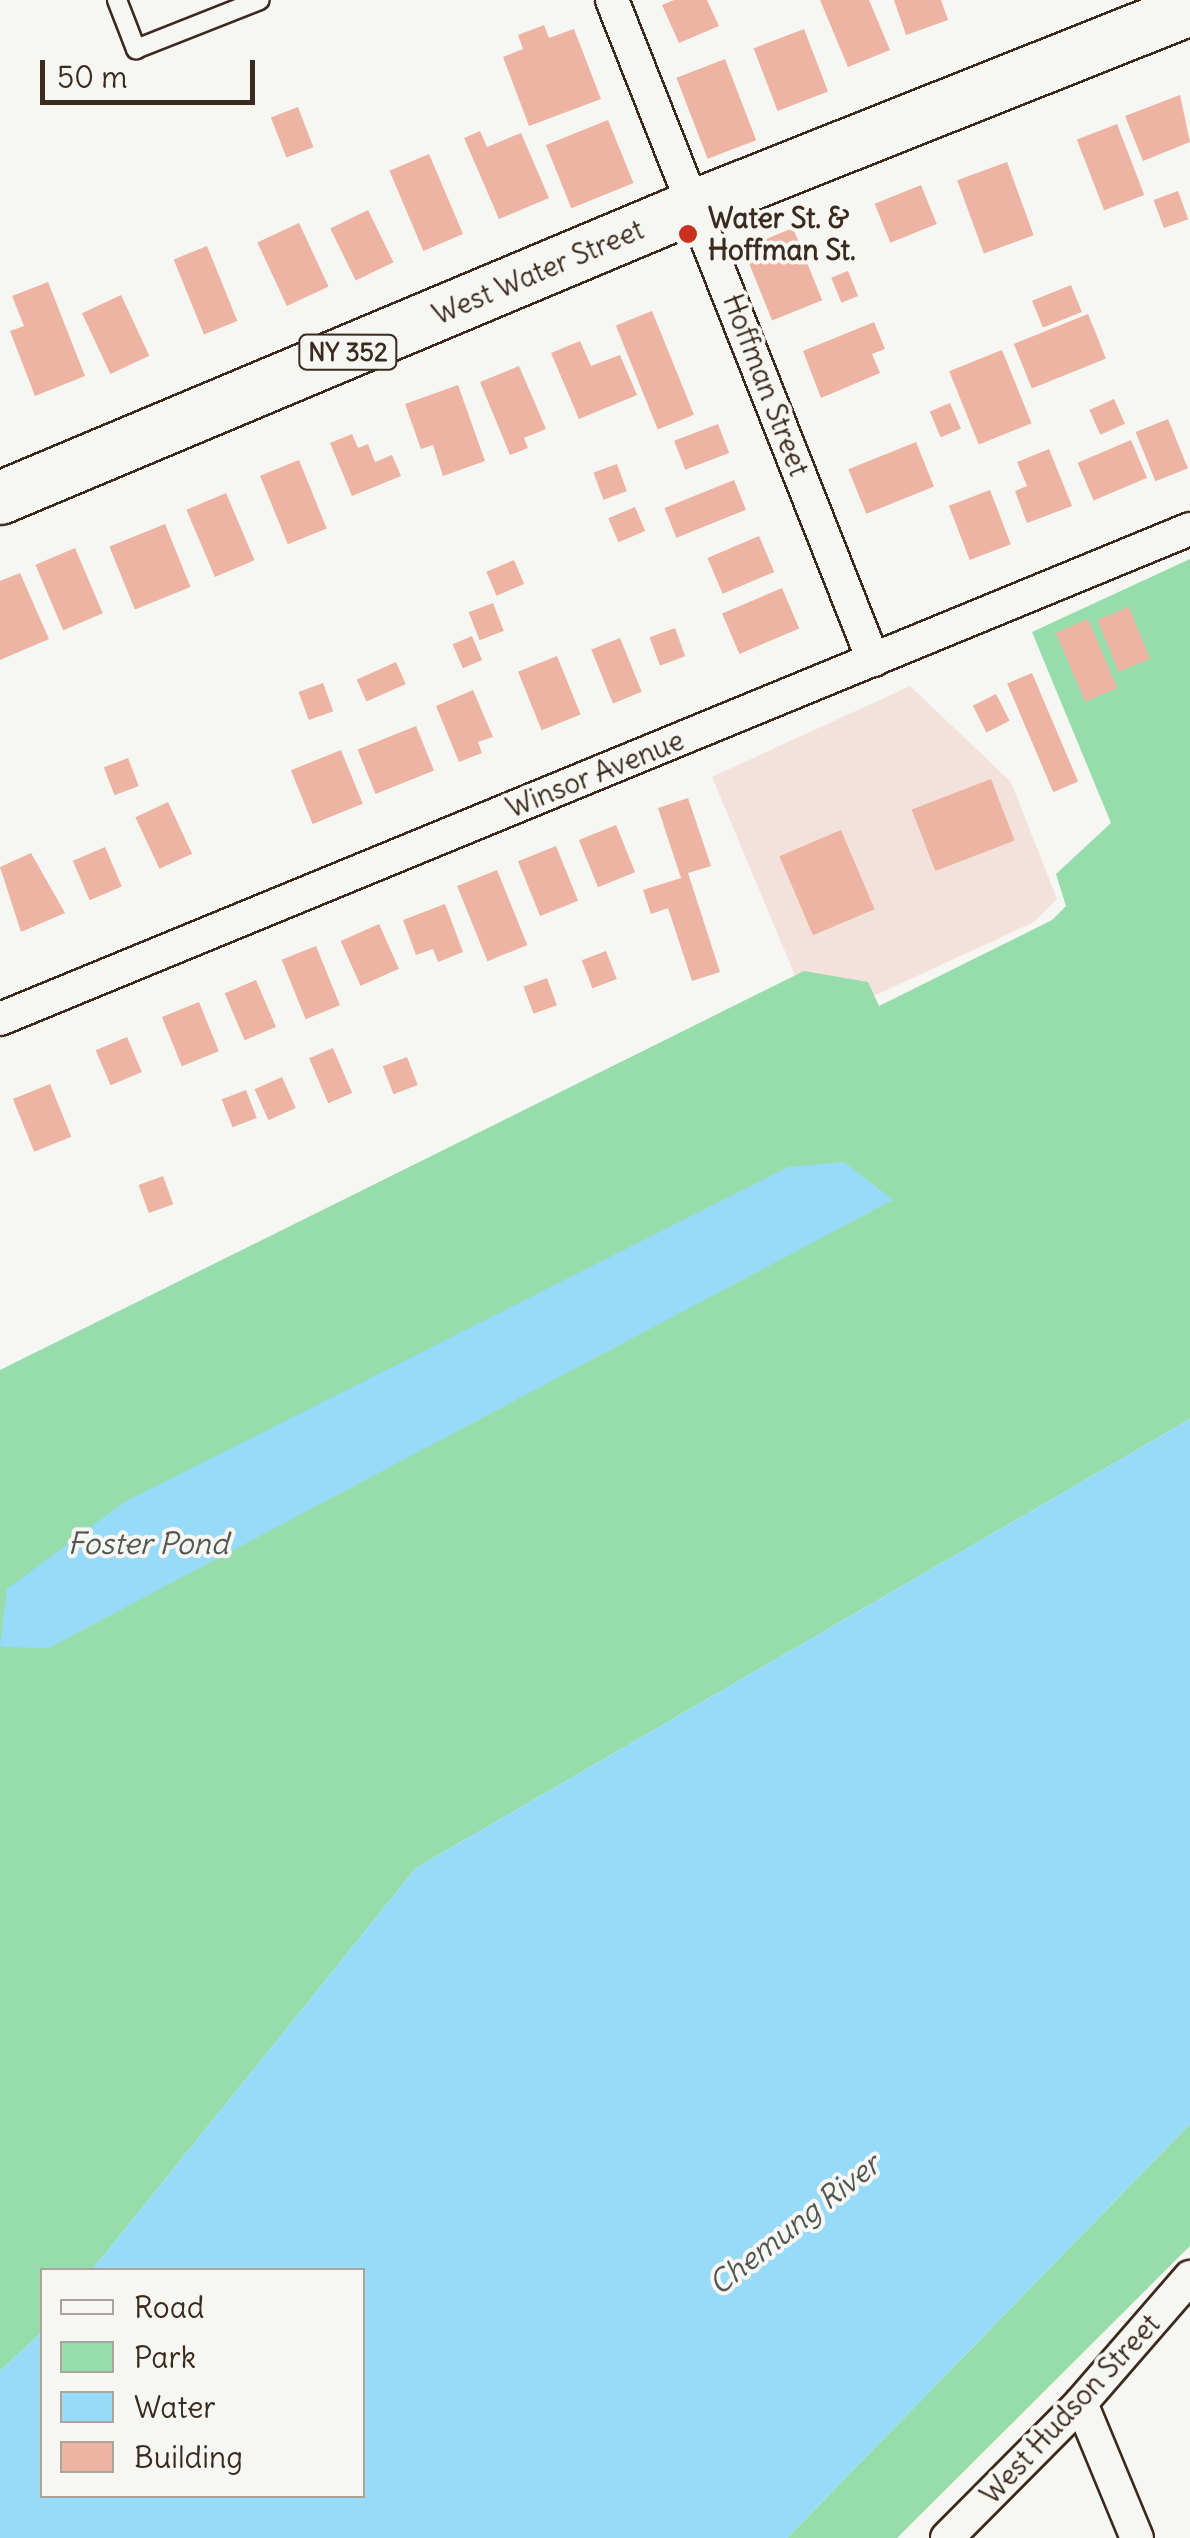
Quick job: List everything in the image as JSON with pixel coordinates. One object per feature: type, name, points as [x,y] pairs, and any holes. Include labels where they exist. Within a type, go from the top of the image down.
[{"type":"main road","name":"West Water Street","points":[[0,498],[695,206],[1190,9]]},
{"type":"street","name":"Hoffman Street","points":[[612,0],[873,660]]},
{"type":"street","name":"Winsor Avenue","points":[[0,1019],[1190,528]]},
{"type":"street","name":"West Hudson Street","points":[[947,2538],[1081,2403],[1190,2278]]},
{"type":"street","points":[[1081,2403],[1137,2538]]},
{"type":"lane","points":[[117,0],[136,49],[260,0]]},
{"type":"shaded area","points":[[910,686],[1011,782],[1057,899],[1034,922],[815,1023],[712,777]]},
{"type":"green space","points":[[1190,559],[1190,1419],[416,1868],[94,2268],[40,2268],[40,2334],[0,2371],[0,1370],[804,971],[868,982],[879,1006],[1052,920],[1066,906],[1056,874],[1111,823],[1032,632]]},
{"type":"green space","points":[[1190,2124],[1190,2246],[897,2538],[787,2538]]},
{"type":"water","name":"Foster Pond","points":[[844,1162],[893,1200],[49,1648],[0,1647],[7,1589],[123,1503],[788,1167]]},
{"type":"water","name":"Chemung River","points":[[1190,1419],[1190,2124],[787,2538],[0,2538],[0,2371],[40,2334],[40,2498],[365,2498],[365,2268],[94,2268],[416,1868]]},
{"type":"building","points":[[674,0],[707,0],[719,26],[679,43],[662,5]]},
{"type":"building","points":[[820,0],[869,0],[890,50],[848,67]]},
{"type":"building","points":[[894,0],[941,0],[948,20],[906,35]]},
{"type":"building","points":[[544,25],[549,38],[574,29],[601,99],[529,126],[503,57],[523,49],[518,35]]},
{"type":"building","points":[[804,29],[828,92],[778,111],[754,48]]},
{"type":"building","points":[[725,59],[756,140],[708,159],[676,78]]},
{"type":"building","points":[[1180,95],[1190,142],[1143,161],[1125,116]]},
{"type":"building","points":[[298,107],[313,147],[286,158],[271,117]]},
{"type":"building","points":[[608,120],[633,183],[571,208],[546,145]]},
{"type":"building","points":[[1117,124],[1144,195],[1104,210],[1077,139]]},
{"type":"building","points":[[480,131],[487,147],[521,133],[549,198],[499,219],[464,138]]},
{"type":"building","points":[[429,154],[463,234],[423,251],[389,171]]},
{"type":"building","points":[[1007,162],[1034,235],[984,253],[957,180]]},
{"type":"building","points":[[921,185],[937,224],[890,243],[875,204]]},
{"type":"building","points":[[1178,191],[1188,219],[1164,228],[1154,200]]},
{"type":"building","points":[[368,210],[393,262],[356,281],[330,228]]},
{"type":"building","points":[[299,223],[329,286],[287,306],[257,242]]},
{"type":"building","points":[[793,228],[822,300],[772,321],[743,248]]},
{"type":"building","points":[[207,246],[237,321],[204,335],[174,259]]},
{"type":"building","points":[[848,271],[858,296],[841,303],[831,278]]},
{"type":"building","points":[[48,282],[85,376],[35,396],[10,331],[24,326],[12,296]]},
{"type":"building","points":[[1071,285],[1082,312],[1043,328],[1032,301]]},
{"type":"building","points":[[121,295],[149,356],[110,374],[82,313]]},
{"type":"building","points":[[652,311],[694,415],[658,429],[616,326]]},
{"type":"building","points":[[1088,314],[1106,359],[1032,388],[1014,344]]},
{"type":"building","points":[[874,322],[885,349],[872,354],[880,373],[821,398],[803,351]]},
{"type":"building","points":[[580,341],[591,366],[620,355],[637,395],[579,419],[551,353]]},
{"type":"building","points":[[1002,350],[1032,423],[979,445],[949,371]]},
{"type":"building","points":[[519,366],[546,429],[524,438],[528,448],[510,455],[480,382]]},
{"type":"building","points":[[458,385],[485,461],[443,476],[433,445],[421,449],[405,404]]},
{"type":"building","points":[[1114,399],[1125,424],[1100,435],[1089,410]]},
{"type":"building","points":[[950,403],[961,429],[941,437],[930,412]]},
{"type":"building","points":[[1168,419],[1188,468],[1155,481],[1136,432]]},
{"type":"building","points":[[718,424],[729,453],[685,470],[674,441]]},
{"type":"building","points":[[352,434],[358,448],[368,444],[375,462],[392,455],[401,476],[352,496],[330,443]]},
{"type":"building","points":[[1131,440],[1147,478],[1094,500],[1078,463]]},
{"type":"building","points":[[916,442],[934,487],[866,514],[848,469]]},
{"type":"building","points":[[1049,449],[1072,506],[1027,523],[1015,491],[1027,486],[1017,462]]},
{"type":"building","points":[[299,460],[327,529],[288,544],[260,476]]},
{"type":"building","points":[[617,464],[627,491],[603,500],[594,473]]},
{"type":"building","points":[[734,480],[746,510],[676,538],[664,508]]},
{"type":"building","points":[[990,490],[1011,544],[970,560],[949,506]]},
{"type":"building","points":[[226,493],[255,560],[215,577],[186,510]]},
{"type":"building","points":[[635,507],[645,531],[618,542],[608,518]]},
{"type":"building","points":[[165,524],[190,587],[135,610],[109,546]]},
{"type":"building","points":[[759,536],[774,572],[723,594],[707,558]]},
{"type":"building","points":[[75,548],[103,613],[63,630],[35,565]]},
{"type":"building","points":[[514,560],[524,584],[497,596],[486,572]]},
{"type":"building","points":[[20,573],[49,639],[0,660],[0,581]]},
{"type":"building","points":[[782,588],[799,629],[739,654],[722,613]]},
{"type":"building","points":[[493,603],[504,631],[479,640],[469,612]]},
{"type":"building","points":[[1129,607],[1150,659],[1118,672],[1097,620]]},
{"type":"building","points":[[1088,619],[1117,688],[1085,702],[1056,633]]},
{"type":"building","points":[[675,628],[685,656],[660,665],[650,637]]},
{"type":"building","points":[[472,636],[482,660],[463,668],[453,644]]},
{"type":"building","points":[[620,638],[642,692],[613,703],[591,650]]},
{"type":"building","points":[[557,656],[581,714],[542,730],[518,672]]},
{"type":"building","points":[[396,662],[406,684],[366,701],[357,679]]},
{"type":"building","points":[[1032,673],[1078,782],[1053,792],[1007,684]]},
{"type":"building","points":[[323,683],[333,711],[309,720],[299,692]]},
{"type":"building","points":[[473,690],[493,737],[478,742],[482,753],[459,762],[436,706]]},
{"type":"building","points":[[996,694],[1010,721],[986,733],[973,706]]},
{"type":"building","points":[[416,726],[434,771],[376,794],[358,750]]},
{"type":"building","points":[[341,750],[363,804],[313,824],[291,770]]},
{"type":"building","points":[[128,758],[139,786],[114,795],[104,767]]},
{"type":"building","points":[[991,779],[1015,841],[935,871],[912,809]]},
{"type":"building","points":[[688,798],[711,866],[688,873],[720,972],[692,981],[668,908],[651,914],[643,890],[681,878],[658,808]]},
{"type":"building","points":[[168,802],[192,854],[159,869],[135,817]]},
{"type":"building","points":[[616,825],[635,872],[598,887],[579,840]]},
{"type":"building","points":[[841,830],[875,909],[813,935],[779,856]]},
{"type":"building","points":[[556,846],[578,901],[540,916],[518,861]]},
{"type":"building","points":[[105,847],[122,887],[90,900],[73,861]]},
{"type":"building","points":[[31,853],[65,913],[21,932],[0,867]]},
{"type":"building","points":[[497,870],[527,945],[487,961],[457,886]]},
{"type":"building","points":[[445,904],[463,952],[438,962],[433,949],[416,955],[403,920]]},
{"type":"building","points":[[379,924],[399,969],[361,986],[341,941]]},
{"type":"building","points":[[316,946],[340,1005],[306,1019],[282,960]]},
{"type":"building","points":[[606,951],[617,979],[592,988],[582,960]]},
{"type":"building","points":[[547,978],[557,1005],[533,1014],[524,987]]},
{"type":"building","points":[[256,980],[276,1027],[245,1040],[225,993]]},
{"type":"building","points":[[199,1002],[219,1051],[182,1066],[162,1017]]},
{"type":"building","points":[[127,1037],[142,1072],[111,1085],[96,1050]]},
{"type":"building","points":[[333,1048],[352,1093],[328,1103],[309,1058]]},
{"type":"building","points":[[407,1057],[418,1085],[393,1094],[383,1066]]},
{"type":"building","points":[[282,1077],[296,1108],[268,1120],[255,1089]]},
{"type":"building","points":[[50,1084],[71,1137],[34,1152],[13,1099]]},
{"type":"building","points":[[246,1090],[257,1118],[232,1127],[222,1099]]},
{"type":"building","points":[[163,1176],[173,1204],[149,1213],[139,1185]]},
{"type":"place","name":"Water St. & Hoffman St.","points":[[688,234]]}]
